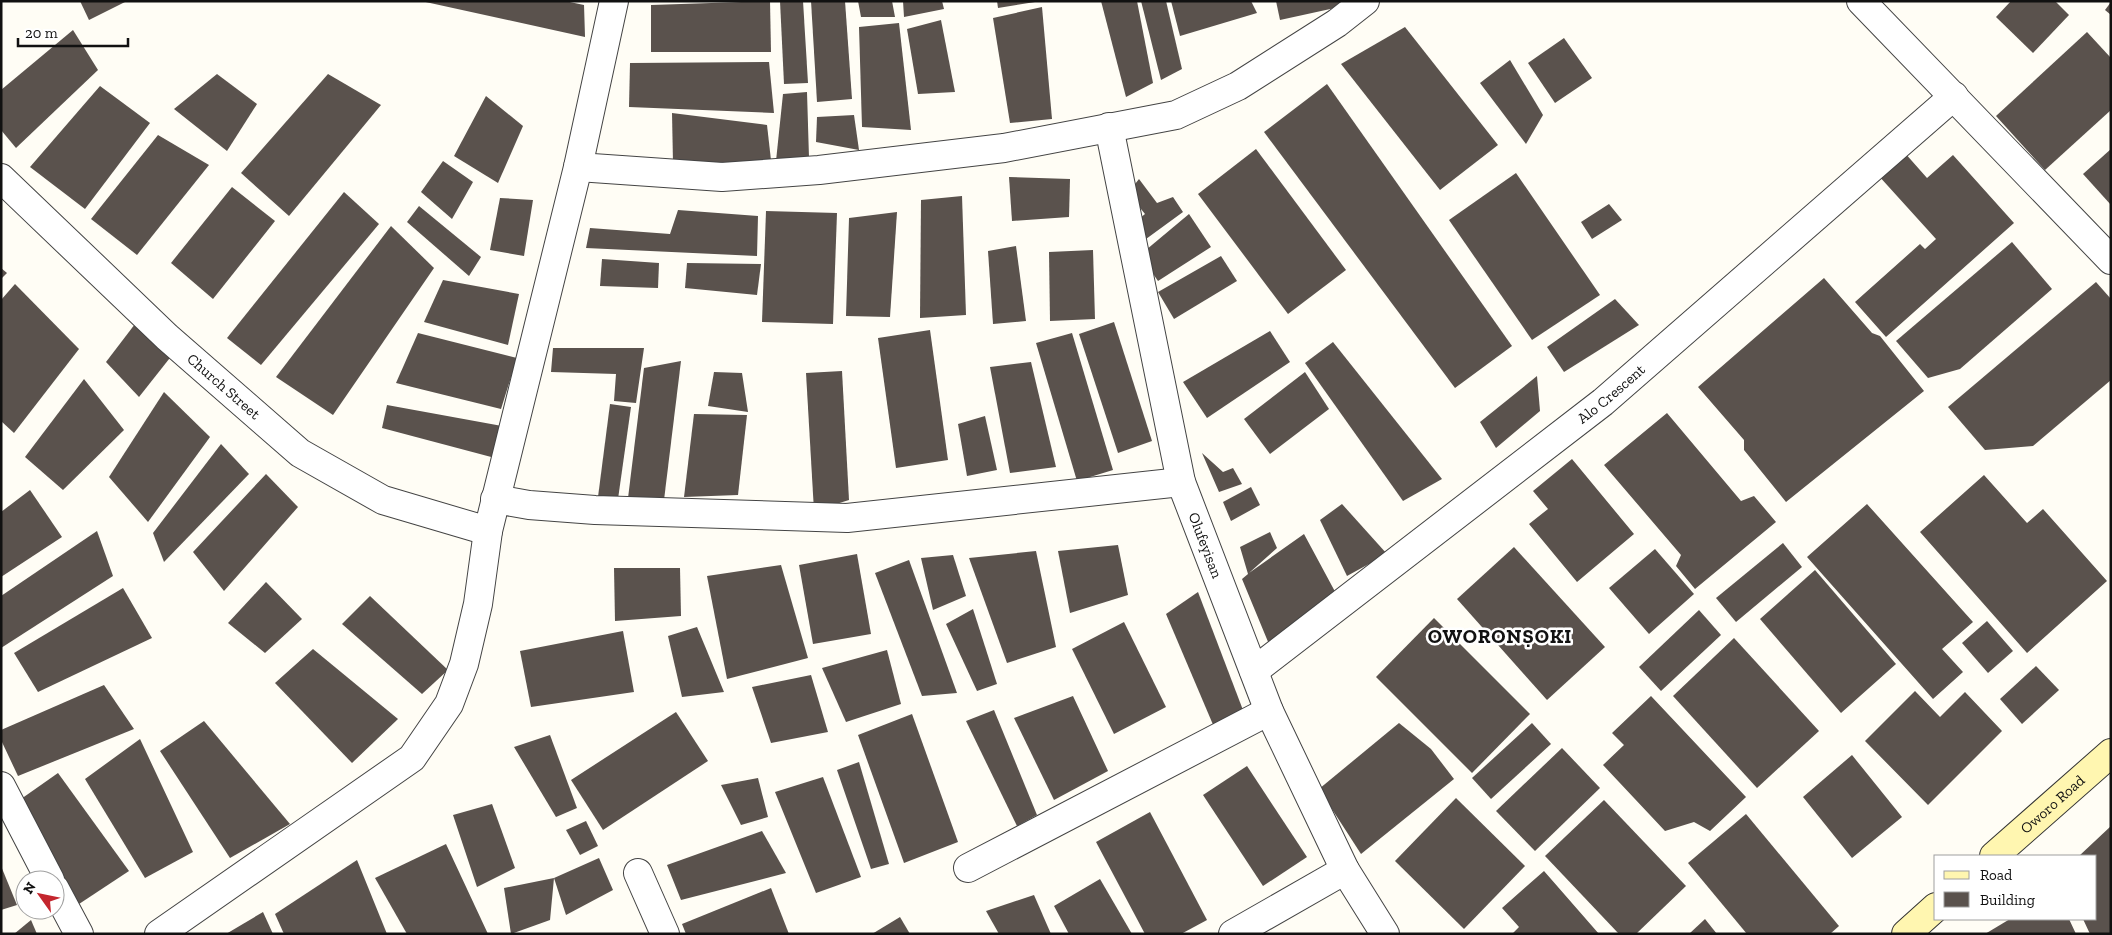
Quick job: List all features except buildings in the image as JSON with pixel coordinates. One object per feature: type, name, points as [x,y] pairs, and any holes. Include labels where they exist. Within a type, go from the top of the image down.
[{"type":"street","points":[[159,934],[412,758],[449,704],[464,664],[478,604],[488,531],[495,499],[578,167],[614,1]]},
{"type":"street","points":[[578,167],[722,177],[818,170],[1004,148],[1176,115],[1238,86],[1337,23],[1365,1]]},
{"type":"street","points":[[1861,1],[2111,260]]},
{"type":"street","name":"Alo Crescent","points":[[1254,671],[1603,402],[1954,96]]},
{"type":"street","name":"Olufeyisan","points":[[1109,128],[1182,482],[1269,712],[1345,870],[1385,934]]},
{"type":"street","name":"Church Street","points":[[1,178],[167,337],[300,454],[383,500],[488,531]]},
{"type":"street","points":[[495,499],[528,505],[595,510],[847,518],[1182,482]]},
{"type":"street","points":[[968,868],[1269,712]]},
{"type":"street","name":"Oworo Road","points":[[1995,855],[2111,754]]},
{"type":"street","points":[[1,786],[45,870]]},
{"type":"street","points":[[1233,934],[1345,870]]},
{"type":"street","points":[[638,873],[665,934]]},
{"type":"street","points":[[65,908],[79,934]]},
{"type":"street","points":[[1906,934],[1934,910]]},
{"type":"district","name":"OWORONṢOKI","points":[[1500,636]]}]
